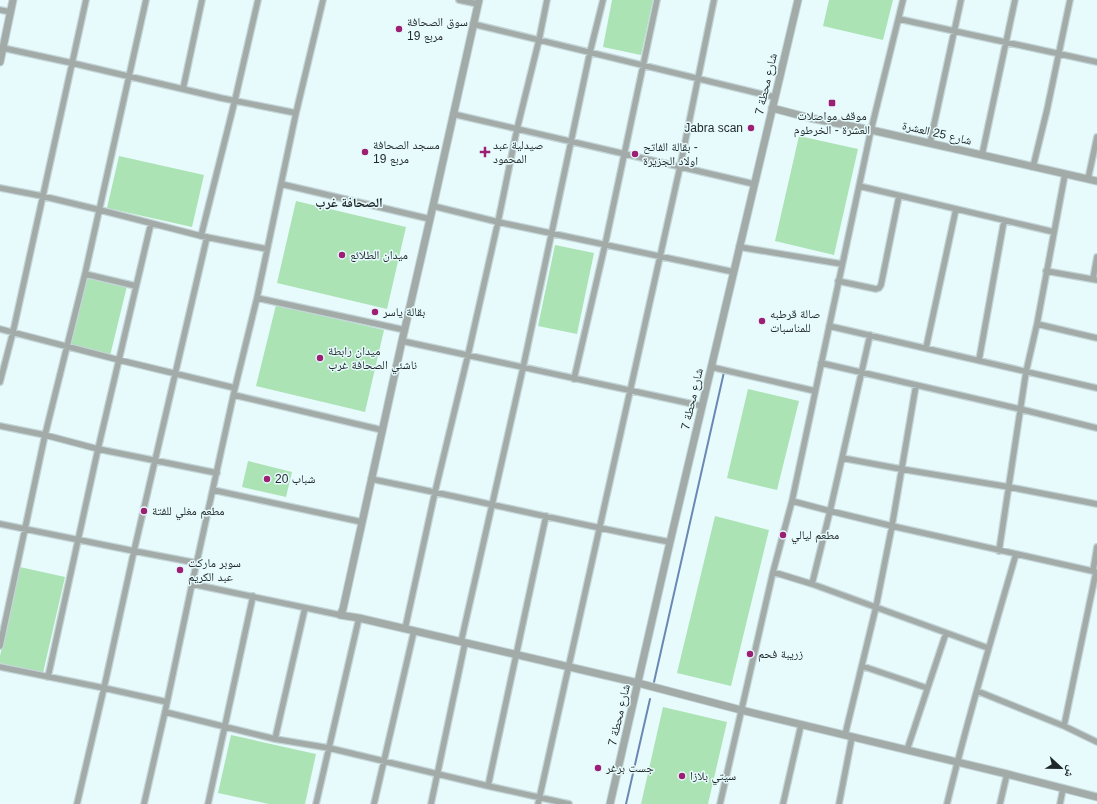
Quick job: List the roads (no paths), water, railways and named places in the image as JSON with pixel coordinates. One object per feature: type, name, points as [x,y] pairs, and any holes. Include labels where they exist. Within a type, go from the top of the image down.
[{"type":"street","points":[[0,62],[13,0]]},
{"type":"street","points":[[0,382],[13,332],[86,0]]},
{"type":"street","points":[[0,646],[45,435],[68,347],[100,210],[146,0]]},
{"type":"street","points":[[183,89],[202,0]]},
{"type":"street","points":[[77,804],[258,0]]},
{"type":"street","points":[[144,804],[235,388],[257,298],[296,113],[323,0]]},
{"type":"street","points":[[340,615],[343,609],[478,2],[459,0]]},
{"type":"street","points":[[405,629],[547,0]]},
{"type":"street","points":[[431,804],[463,643],[590,52],[603,0]]},
{"type":"street","points":[[574,379],[605,245],[657,0]]},
{"type":"street","points":[[539,801],[680,167],[714,0]]},
{"type":"street","name":"شارع محطة 7","points":[[610,804],[774,97],[798,0]]},
{"type":"street","points":[[720,804],[741,710],[792,501],[871,130],[903,0]]},
{"type":"street","points":[[930,143],[961,0]]},
{"type":"street","points":[[982,155],[1015,0]]},
{"type":"street","points":[[1033,167],[1070,0]]},
{"type":"street","points":[[0,10],[11,12]]},
{"type":"street","points":[[899,19],[1097,62]]},
{"type":"street","points":[[473,24],[774,97]]},
{"type":"street","points":[[3,48],[296,113]]},
{"type":"street","name":"شارع 25 العشرة","points":[[772,108],[810,118],[871,130],[1097,181]]},
{"type":"street","points":[[453,114],[754,184]]},
{"type":"street","points":[[1088,179],[1097,138]]},
{"type":"street","points":[[999,550],[1026,372],[1037,324],[1064,174]]},
{"type":"street","points":[[281,184],[430,219]]},
{"type":"street","points":[[859,186],[1054,232]]},
{"type":"street","points":[[0,188],[42,196],[204,236],[267,249]]},
{"type":"street","points":[[838,281],[876,289],[880,288],[882,285],[899,196]]},
{"type":"street","points":[[433,206],[552,234],[734,272]]},
{"type":"street","points":[[926,348],[956,209]]},
{"type":"street","points":[[979,360],[1004,221]]},
{"type":"street","points":[[48,677],[98,449],[151,223]]},
{"type":"street","points":[[739,247],[842,264]]},
{"type":"street","points":[[1046,271],[1095,280],[1097,257]]},
{"type":"street","points":[[85,274],[136,286]]},
{"type":"street","points":[[257,298],[405,330]]},
{"type":"street","points":[[1037,324],[1097,338]]},
{"type":"street","points":[[829,326],[1097,388]]},
{"type":"street","points":[[0,329],[235,388]]},
{"type":"street","points":[[812,584],[870,335]]},
{"type":"street","points":[[402,341],[702,406]]},
{"type":"street","points":[[821,363],[1097,428]]},
{"type":"street","points":[[711,367],[815,391]]},
{"type":"street","points":[[839,804],[849,736],[862,666],[876,607],[892,526],[916,386]]},
{"type":"street","points":[[234,395],[382,430]]},
{"type":"street","points":[[0,426],[45,435],[98,449],[217,473]]},
{"type":"street","points":[[842,458],[1097,504]]},
{"type":"street","points":[[371,479],[493,504],[599,529],[670,542]]},
{"type":"street","points":[[213,490],[362,522]]},
{"type":"street","points":[[792,501],[830,512],[1095,571]]},
{"type":"street","points":[[488,786],[546,516]]},
{"type":"street","points":[[0,524],[197,563]]},
{"type":"street","points":[[1064,726],[1095,571],[1097,547]]},
{"type":"street","points":[[947,804],[988,648],[1016,554]]},
{"type":"street","points":[[774,572],[812,584],[988,648]]},
{"type":"street","points":[[192,584],[359,618],[638,682],[741,710],[1097,797]]},
{"type":"street","points":[[208,804],[253,596]]},
{"type":"street","points":[[275,739],[305,608]]},
{"type":"street","points":[[316,804],[359,618]]},
{"type":"street","points":[[374,804],[414,631]]},
{"type":"street","points":[[907,750],[946,633]]},
{"type":"street","points":[[862,666],[927,688]]},
{"type":"street","points":[[0,667],[167,702]]},
{"type":"street","points":[[977,691],[1064,726],[1097,742]]},
{"type":"street","points":[[165,712],[275,739],[329,748],[488,786],[539,801],[569,804]]},
{"type":"street","points":[[783,804],[801,725]]},
{"type":"street","points":[[1000,804],[1007,774]]},
{"type":"street","points":[[1060,804],[1063,789]]},
{"type":"waterway","points":[[654,682],[724,372]]},
{"type":"waterway","points":[[626,804],[650,699]]},
{"type":"place","name":"سوق الصحافة مربع 19","points":[[399,29]]},
{"type":"place","name":"موقف مواصلات العشرة - الخرطوم","points":[[832,103]]},
{"type":"place","name":"Jabra scan","points":[[751,128]]},
{"type":"place","name":"مسجد الصحافة مربع 19","points":[[365,152]]},
{"type":"place","name":"صيدلية عبد المحمود","points":[[485,152]]},
{"type":"place","name":"بقالة الفاتح - اولاد الجزيرة","points":[[635,154]]},
{"type":"place","name":"ميدان الطلائع","points":[[342,255]]},
{"type":"place","name":"بقالة ياسر","points":[[375,312]]},
{"type":"place","name":"صالة قرطبه للمناسبات","points":[[762,321]]},
{"type":"place","name":"ميدان رابطة ناشئي الصحافة غرب","points":[[320,358]]},
{"type":"place","name":"شباب 20","points":[[267,479]]},
{"type":"place","name":"مطعم مغلي للفتة","points":[[144,511]]},
{"type":"place","name":"مطعم ليالي","points":[[783,535]]},
{"type":"place","name":"سوبر ماركت عبد الكريم","points":[[180,570]]},
{"type":"place","name":"زريبة فحم","points":[[750,654]]},
{"type":"place","name":"جست برغر","points":[[598,768]]},
{"type":"place","name":"سيتي بلازا","points":[[682,776]]},
{"type":"district","name":"الصحافة غرب","points":[[349,202]]}]
